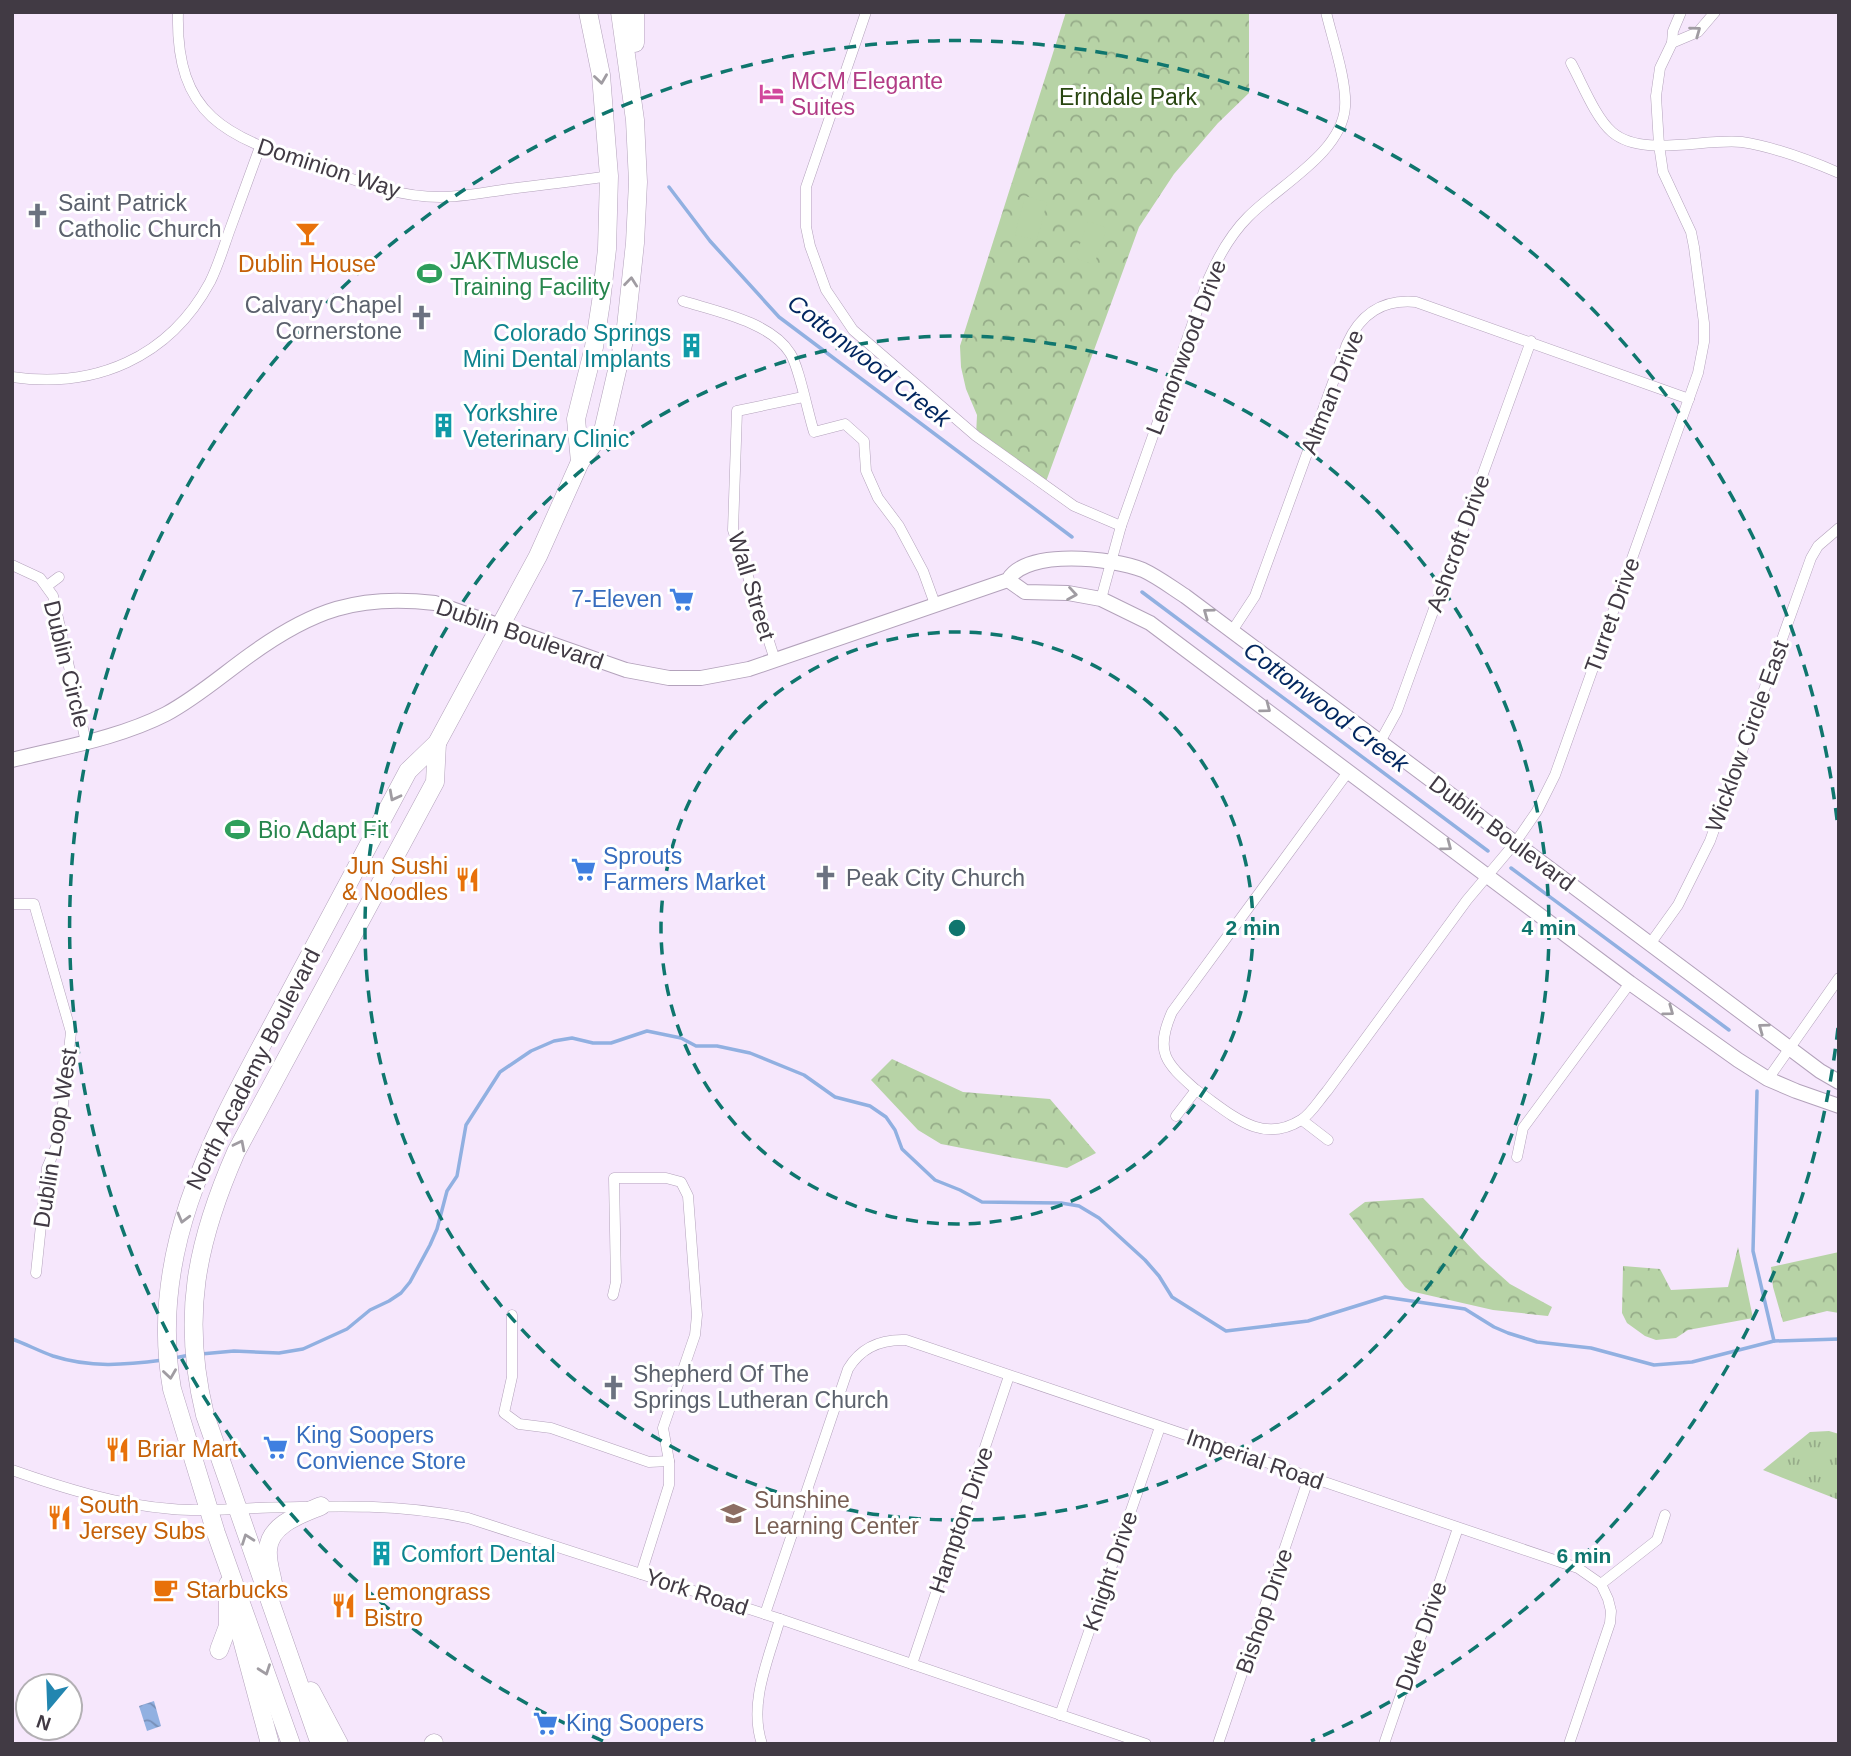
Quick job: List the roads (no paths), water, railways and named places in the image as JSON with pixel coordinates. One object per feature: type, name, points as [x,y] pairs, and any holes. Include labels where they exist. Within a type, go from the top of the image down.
[{"type":"highway","name":"North Academy Boulevard","points":[[580,462],[576,419],[594,347],[601,302],[607,249],[610,176],[601,75],[588,12]]},
{"type":"highway","name":"North Academy Boulevard","points":[[291,1744],[225,1559],[182,1423],[169,1370],[168,1287],[192,1188],[209,1148],[408,771],[437,743],[538,556],[580,462],[603,432],[625,336],[635,243],[638,182],[635,120],[620,12]]},
{"type":"highway","points":[[635,12],[635,120]]},
{"type":"highway","name":"North Academy Boulevard","points":[[320,1744],[205,1415],[196,1380],[192,1328],[201,1257],[221,1187],[236,1152],[435,782],[437,743]]},
{"type":"highway","points":[[321,1506],[287,1522],[277,1530],[269,1542],[270,1564],[285,1642],[339,1744]]},
{"type":"highway","points":[[219,1650],[228,1626],[230,1611],[225,1559]]},
{"type":"highway","points":[[228,1580],[270,1744]]},
{"type":"main road","name":"Dublin Boulevard","points":[[12,760],[139,726],[169,712],[287,632],[321,614],[358,602],[406,600],[435,603],[626,670],[669,678],[701,678],[730,674],[775,660],[1008,580],[1013,572],[1028,564],[1055,560],[1111,561],[1143,570],[1164,582],[1820,1071],[1839,1082]]},
{"type":"main road","name":"Dublin Boulevard","points":[[1008,580],[1025,592],[1068,593],[1101,599],[1150,623],[1630,984],[1738,1060],[1768,1079],[1839,1106]]},
{"type":"street","name":"Dominion Way","points":[[178,12],[179,56],[192,91],[224,128],[260,147],[373,186],[417,195],[461,196],[610,176]]},
{"type":"street","points":[[866,12],[806,187],[806,227],[826,290],[853,330],[976,436],[1074,506],[1121,526]]},
{"type":"street","name":"Lemonwood Drive","points":[[1101,599],[1121,526],[1216,262],[1248,216],[1325,149],[1342,123],[1345,92],[1326,12]]},
{"type":"street","name":"Turret Drive","points":[[1302,1120],[1537,811],[1555,775],[1689,399],[1701,358],[1704,323],[1691,232],[1666,179],[1659,145],[1657,81],[1681,12]]},
{"type":"street","points":[[1672,43],[1698,32],[1715,12]]},
{"type":"street","points":[[1571,63],[1602,120],[1611,131],[1630,143],[1746,143],[1776,150],[1839,173]]},
{"type":"street","points":[[12,377],[57,380],[88,376],[120,366],[149,351],[163,340],[189,314],[210,281],[260,147]]},
{"type":"street","name":"Altman Drive","points":[[1232,631],[1255,596],[1347,344],[1360,322],[1384,305],[1398,300],[1416,302],[1689,399]]},
{"type":"street","points":[[683,301],[753,324],[782,343],[792,355],[814,432],[845,424],[864,441],[866,471],[878,498],[899,526],[923,571],[935,604]]},
{"type":"street","name":"Ashcroft Drive","points":[[1380,742],[1397,711],[1531,341]]},
{"type":"street","name":"Wall Street","points":[[775,660],[733,530],[737,411],[803,397]]},
{"type":"street","name":"Wicklow Circle East","points":[[1650,944],[1678,905],[1710,841],[1811,558],[1818,545],[1839,528]]},
{"type":"street","name":"Dublin Circle","points":[[12,565],[40,578],[57,607],[86,742]]},
{"type":"street","name":"Dublin Circle","points":[[47,586],[59,577]]},
{"type":"street","points":[[1328,1140],[1302,1120],[1280,1129],[1262,1130],[1245,1123],[1196,1090],[1171,1068],[1164,1053],[1163,1032],[1172,1012],[1349,772]]},
{"type":"street","name":"Dublin Loop West","points":[[12,904],[34,904],[71,1032],[59,1140],[47,1168],[36,1272]]},
{"type":"street","points":[[1768,1079],[1839,978]]},
{"type":"street","points":[[1517,1157],[1523,1128],[1630,984]]},
{"type":"street","points":[[1176,1116],[1196,1090]]},
{"type":"street","points":[[613,1295],[616,1282],[614,1178],[666,1178],[681,1182],[688,1196],[697,1315],[695,1335],[663,1428],[669,1485],[641,1574]]},
{"type":"street","points":[[512,1315],[512,1377],[504,1413],[519,1424],[551,1427],[649,1462],[668,1461]]},
{"type":"street","name":"Imperial Road","points":[[765,1614],[848,1369],[855,1357],[874,1345],[893,1340],[906,1340],[1578,1568],[1601,1584]]},
{"type":"street","name":"Hampton Drive","points":[[912,1664],[1009,1376]]},
{"type":"street","name":"Knight Drive","points":[[1060,1715],[1160,1427]]},
{"type":"street","name":"York Road","points":[[12,1470],[111,1500],[171,1509],[209,1511],[236,1508],[389,1506],[468,1518],[765,1614],[1146,1744]]},
{"type":"street","name":"Bishop Drive","points":[[1218,1744],[1309,1477]]},
{"type":"street","points":[[1569,1744],[1610,1623],[1608,1599],[1601,1584],[1657,1540],[1665,1515]]},
{"type":"street","name":"Duke Drive","points":[[1384,1744],[1458,1528]]},
{"type":"street","points":[[762,1744],[758,1732],[759,1695],[780,1619]]},
{"type":"water","points":[[154,1701],[161,1726],[147,1731],[139,1706]]},
{"type":"waterway","name":"Cottonwood Creek","points":[[669,187],[710,241],[779,317],[1072,537]]},
{"type":"waterway","name":"Cottonwood Creek","points":[[1142,592],[1488,851]]},
{"type":"waterway","name":"Cottonwood Creek","points":[[1511,868],[1729,1030]]},
{"type":"waterway","name":"Cottonwood Creek","points":[[201,1354],[234,1351],[279,1353],[303,1349],[347,1329],[370,1310],[401,1293],[410,1282],[437,1229],[447,1191],[457,1176],[466,1125],[500,1072],[531,1051],[554,1041],[572,1038],[593,1043],[611,1043],[647,1031],[681,1038],[696,1046],[717,1046],[750,1053],[804,1075],[835,1097],[870,1106],[886,1117],[895,1130],[902,1149],[935,1180],[982,1202],[1061,1203],[1079,1206],[1099,1218],[1145,1260],[1172,1297],[1226,1331],[1308,1321],[1385,1297],[1465,1309],[1494,1327],[1537,1342],[1591,1348],[1654,1365],[1692,1362],[1774,1341],[1839,1339]]},
{"type":"waterway","name":"Cottonwood Creek","points":[[1757,1091],[1753,1251],[1774,1341]]},
{"type":"waterway","name":"Cottonwood Creek","points":[[12,1339],[53,1356],[94,1364],[163,1360]]},
{"type":"waterway","name":"Cottonwood Creek","points":[[174,1358],[190,1355]]},
{"type":"place","name":"MCM Elegante Suites","points":[[771,94]]},
{"type":"place","name":"Saint Patrick Catholic Church","points":[[38,216]]},
{"type":"place","name":"Dublin House","points":[[307,234]]},
{"type":"place","name":"JAKTMuscle Training Facility","points":[[430,274]]},
{"type":"place","name":"Calvary Chapel Cornerstone","points":[[422,318]]},
{"type":"place","name":"Colorado Springs Mini Dental Implants","points":[[691,346]]},
{"type":"place","name":"Yorkshire Veterinary Clinic","points":[[443,426]]},
{"type":"place","name":"7-Eleven","points":[[682,599]]},
{"type":"place","name":"Bio Adapt Fit","points":[[238,830]]},
{"type":"place","name":"Sprouts Farmers Market","points":[[583,869]]},
{"type":"place","name":"Peak City Church","points":[[826,878]]},
{"type":"place","name":"Jun Sushi & Noodles","points":[[468,879]]},
{"type":"place","name":"Shepherd Of The Springs Lutheran Church","points":[[613,1387]]},
{"type":"place","name":"King Soopers Convience Store","points":[[276,1448]]},
{"type":"place","name":"Briar Mart","points":[[117,1449]]},
{"type":"place","name":"Sunshine Learning Center","points":[[734,1513]]},
{"type":"place","name":"South Jersey Subs","points":[[59,1518]]},
{"type":"place","name":"Comfort Dental","points":[[381,1554]]},
{"type":"place","name":"Starbucks","points":[[166,1590]]},
{"type":"place","name":"Lemongrass Bistro","points":[[344,1605]]},
{"type":"place","name":"King Soopers","points":[[546,1723]]},
{"type":"park label","name":"Erindale Park","points":[[1128,97]]}]
